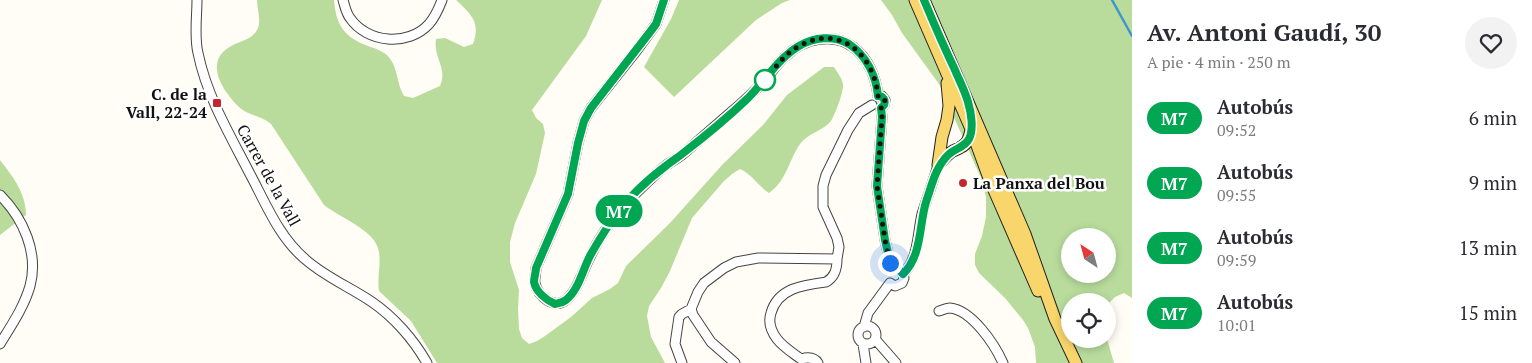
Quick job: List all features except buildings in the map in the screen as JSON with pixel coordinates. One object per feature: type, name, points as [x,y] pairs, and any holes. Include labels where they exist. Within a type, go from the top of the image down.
[{"type":"main road","points":[[916,0],[990,181],[1044,302],[1056,319]]},
{"type":"main road","points":[[924,0],[1033,254],[1056,319],[1076,363]]},
{"type":"main road","points":[[938,165],[949,106],[945,72]]},
{"type":"main road","points":[[938,165],[949,153],[959,148],[969,139],[971,120],[968,100]]},
{"type":"main road","points":[[989,150],[970,129],[962,124],[955,123],[944,133],[943,142],[946,145],[972,153],[990,181]]},
{"type":"street","name":"Carrer de la Vall","points":[[196,0],[197,51],[210,94],[222,121],[280,230],[303,258],[373,303],[386,314],[413,342],[427,363]]},
{"type":"street","points":[[343,0],[351,20],[360,28],[374,36],[392,39],[404,38],[414,34],[429,24],[442,0]]},
{"type":"street","points":[[664,0],[656,24],[645,41],[591,108],[584,121],[568,194],[536,268],[534,282],[544,297],[555,304],[566,300],[591,255],[626,204],[648,180],[681,155],[746,100],[787,54],[800,45],[812,40],[832,38],[853,46],[864,57],[874,76],[878,96],[873,99],[882,117],[877,186],[885,240],[892,270]]},
{"type":"street","points":[[818,363],[811,358],[801,361],[777,340],[770,321],[772,309],[779,298],[788,291],[797,287],[826,282],[830,280],[836,271],[839,247],[823,207],[823,186],[828,169],[859,113],[876,106]]},
{"type":"street","points":[[903,274],[908,269],[915,255],[922,216],[938,165]]},
{"type":"street","points":[[0,195],[14,211],[25,229],[32,258],[30,286],[22,306],[0,344]]},
{"type":"street","points":[[682,363],[675,344],[679,318],[691,309],[704,283],[724,268],[736,262],[758,258],[837,259]]},
{"type":"street","points":[[898,269],[903,274],[904,278],[901,284],[894,286],[890,283],[887,276],[892,270],[898,269]]},
{"type":"street","points":[[866,363],[864,344],[858,336],[864,327],[868,313],[890,283]]},
{"type":"street","points":[[939,312],[946,308],[952,308],[974,321],[991,342],[1003,363]]},
{"type":"street","points":[[691,309],[711,342],[735,363]]},
{"type":"street","points":[[864,327],[867,326],[874,330],[875,339],[896,363]]},
{"type":"street","points":[[864,344],[870,344],[875,339]]},
{"type":"green space","points":[[257,0],[334,0],[339,23],[347,34],[353,39],[387,55],[393,64],[404,96],[413,98],[440,86],[442,74],[436,52],[436,39],[445,38],[464,47],[473,44],[476,30],[475,24],[470,14],[456,0],[602,0],[586,36],[532,110],[536,118],[543,124],[545,133],[536,174],[515,223],[510,242],[510,262],[519,290],[519,329],[522,338],[529,344],[545,336],[571,317],[592,298],[618,283],[626,266],[670,223],[723,164],[763,125],[787,95],[824,67],[834,67],[842,80],[843,87],[839,103],[831,121],[803,140],[784,177],[775,188],[769,193],[740,169],[724,181],[692,218],[670,271],[649,306],[647,316],[651,337],[665,363],[437,363],[411,321],[379,291],[379,252],[371,237],[324,205],[271,124],[238,106],[222,86],[217,70],[217,62],[228,48],[255,33],[259,26]]},
{"type":"green space","points":[[679,0],[790,0],[756,20],[674,97],[644,67],[671,19]]},
{"type":"green space","points":[[881,0],[1132,0],[1132,298],[1124,293],[1116,297],[1116,293],[1061,293],[1061,348],[1110,348],[1114,363],[1036,363],[1035,347],[1028,328],[1005,298],[979,273],[975,265],[975,254],[982,236],[986,217],[986,197],[981,178],[939,84]]},
{"type":"green space","points":[[0,160],[21,192],[26,215],[0,235]]},
{"type":"waterway","points":[[1112,0],[1132,36]]},
{"type":"bus line","name":"M7","points":[[664,0],[656,24],[645,41],[591,108],[584,121],[568,194],[536,268],[534,282],[537,288],[544,297],[555,304],[566,300],[572,292],[612,220],[648,180],[681,155],[746,100],[787,54],[800,45],[824,38],[846,42],[864,57],[877,84],[878,96],[883,97],[885,100],[881,108],[877,186],[885,240],[892,270],[898,269],[903,274],[908,269],[915,255],[922,216],[938,165],[949,153],[961,148],[969,139],[971,125],[968,100],[924,0]]},
{"type":"place","name":"C. de la Vall, 22-24","points":[[217,103]]},
{"type":"place","name":"La Panxa del Bou","points":[[963,183]]},
{"type":"route","points":[[765,80],[787,54],[800,45],[812,40],[832,38],[846,42],[864,57],[877,84],[878,96],[883,97],[885,101],[881,108],[877,186],[890,263]]}]
